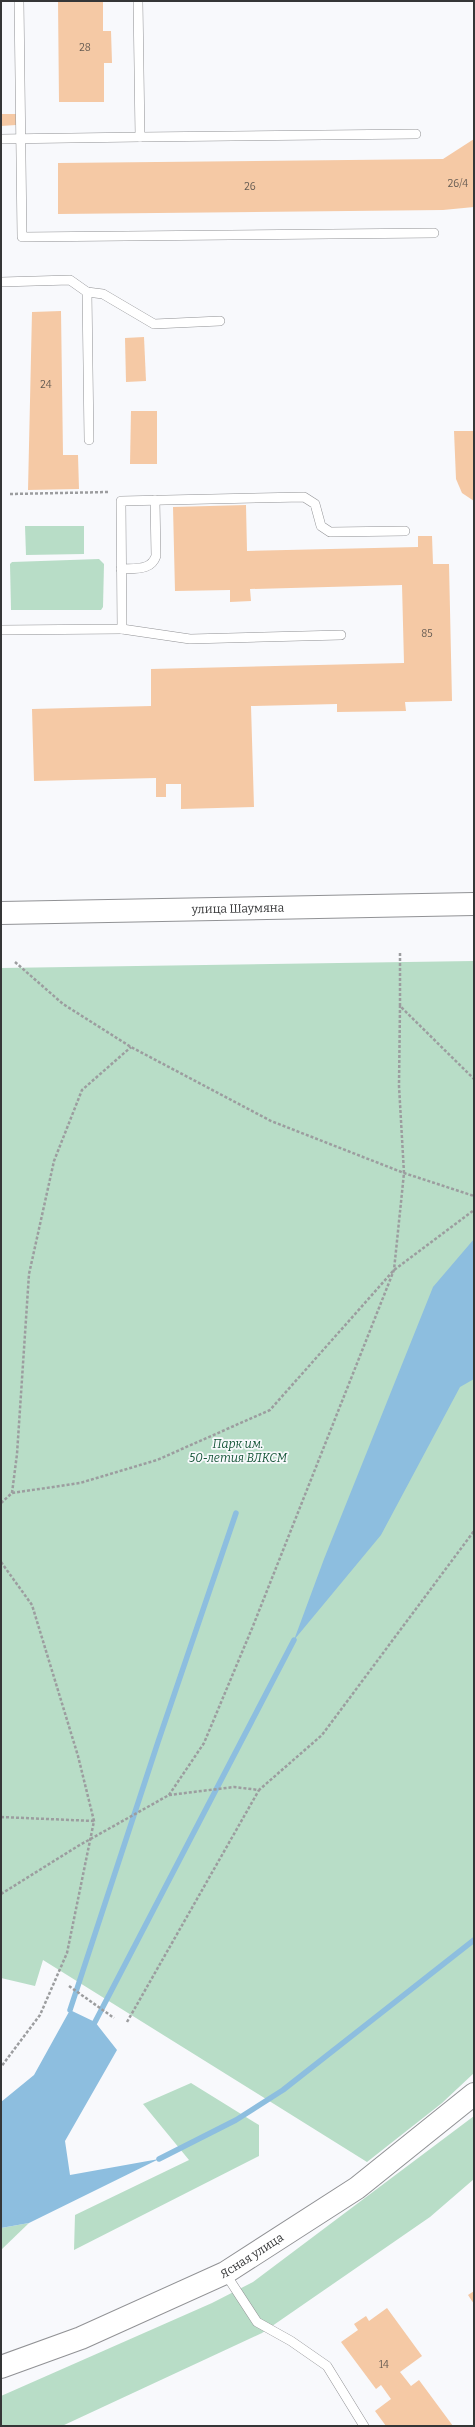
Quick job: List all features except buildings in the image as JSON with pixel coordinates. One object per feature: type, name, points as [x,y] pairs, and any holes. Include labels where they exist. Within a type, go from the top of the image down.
[{"type":"street","name":"улица Шаумяна","points":[[1,913],[474,904]]},
{"type":"street","name":"Ясная улица","points":[[1,2367],[81,2338],[225,2274],[341,2199],[474,2094]]},
{"type":"lane","points":[[18,1],[22,237],[434,233]]},
{"type":"lane","points":[[138,1],[140,137]]},
{"type":"lane","points":[[1,139],[416,134]]},
{"type":"lane","points":[[1,282],[70,280],[86,292],[103,294],[154,324],[220,321]]},
{"type":"lane","points":[[86,292],[89,440]]},
{"type":"lane","points":[[122,629],[121,501],[304,497],[315,504],[321,526],[330,532],[405,531]]},
{"type":"lane","points":[[121,568],[147,567],[154,562],[156,556],[155,500]]},
{"type":"lane","points":[[1,630],[122,629],[190,639],[341,635]]},
{"type":"lane","points":[[225,2274],[258,2322],[291,2341],[327,2366],[364,2426]]},
{"type":"path","points":[[10,494],[108,492]]},
{"type":"path","points":[[169,1795],[207,1735],[253,1626],[394,1270],[404,1173],[399,1086],[400,953]]},
{"type":"path","points":[[15,962],[63,1004],[131,1047],[271,1120],[404,1173],[474,1196]]},
{"type":"path","points":[[400,1006],[474,1079]]},
{"type":"path","points":[[12,1493],[17,1454],[29,1274],[54,1161],[82,1090],[131,1047]]},
{"type":"path","points":[[1,1503],[12,1493],[80,1483],[157,1460],[270,1410],[394,1270],[474,1210]]},
{"type":"path","points":[[127,2022],[259,1790],[322,1735],[474,1532]]},
{"type":"path","points":[[1,1562],[32,1605],[78,1756],[94,1821],[65,1960],[40,2015],[1,2067]]},
{"type":"path","points":[[1,1894],[90,1840],[169,1795],[234,1787],[259,1790]]},
{"type":"path","points":[[1,1817],[94,1821]]},
{"type":"path","points":[[69,1986],[114,2018]]},
{"type":"green space","points":[[25,526],[84,526],[84,554],[26,555]]},
{"type":"green space","points":[[99,559],[104,564],[103,607],[101,610],[11,610],[10,564],[12,562]]},
{"type":"green space","name":"Парк им. 50-летия ВЛКСМ","points":[[474,961],[474,2073],[442,2103],[367,2162],[43,1960],[35,1986],[1,1978],[1,968]]},
{"type":"green space","points":[[191,2083],[259,2125],[259,2156],[74,2250],[75,2215],[189,2160],[143,2104]]},
{"type":"green space","points":[[474,2116],[474,2179],[430,2217],[262,2333],[62,2426],[1,2426],[1,2396],[212,2303],[253,2282]]},
{"type":"green space","points":[[29,2223],[1,2250],[1,2228]]},
{"type":"water","points":[[474,1239],[474,1379],[460,1387],[381,1535],[294,1640],[324,1559],[433,1287]]},
{"type":"water","points":[[70,2010],[95,2022],[117,2050],[65,2141],[70,2175],[159,2159],[29,2223],[1,2228],[1,2102],[34,2075]]},
{"type":"waterway","points":[[70,2010],[158,1742],[236,1513]]},
{"type":"waterway","points":[[95,2022],[294,1640]]},
{"type":"waterway","points":[[159,2159],[236,2120],[283,2090],[474,1940]]}]
